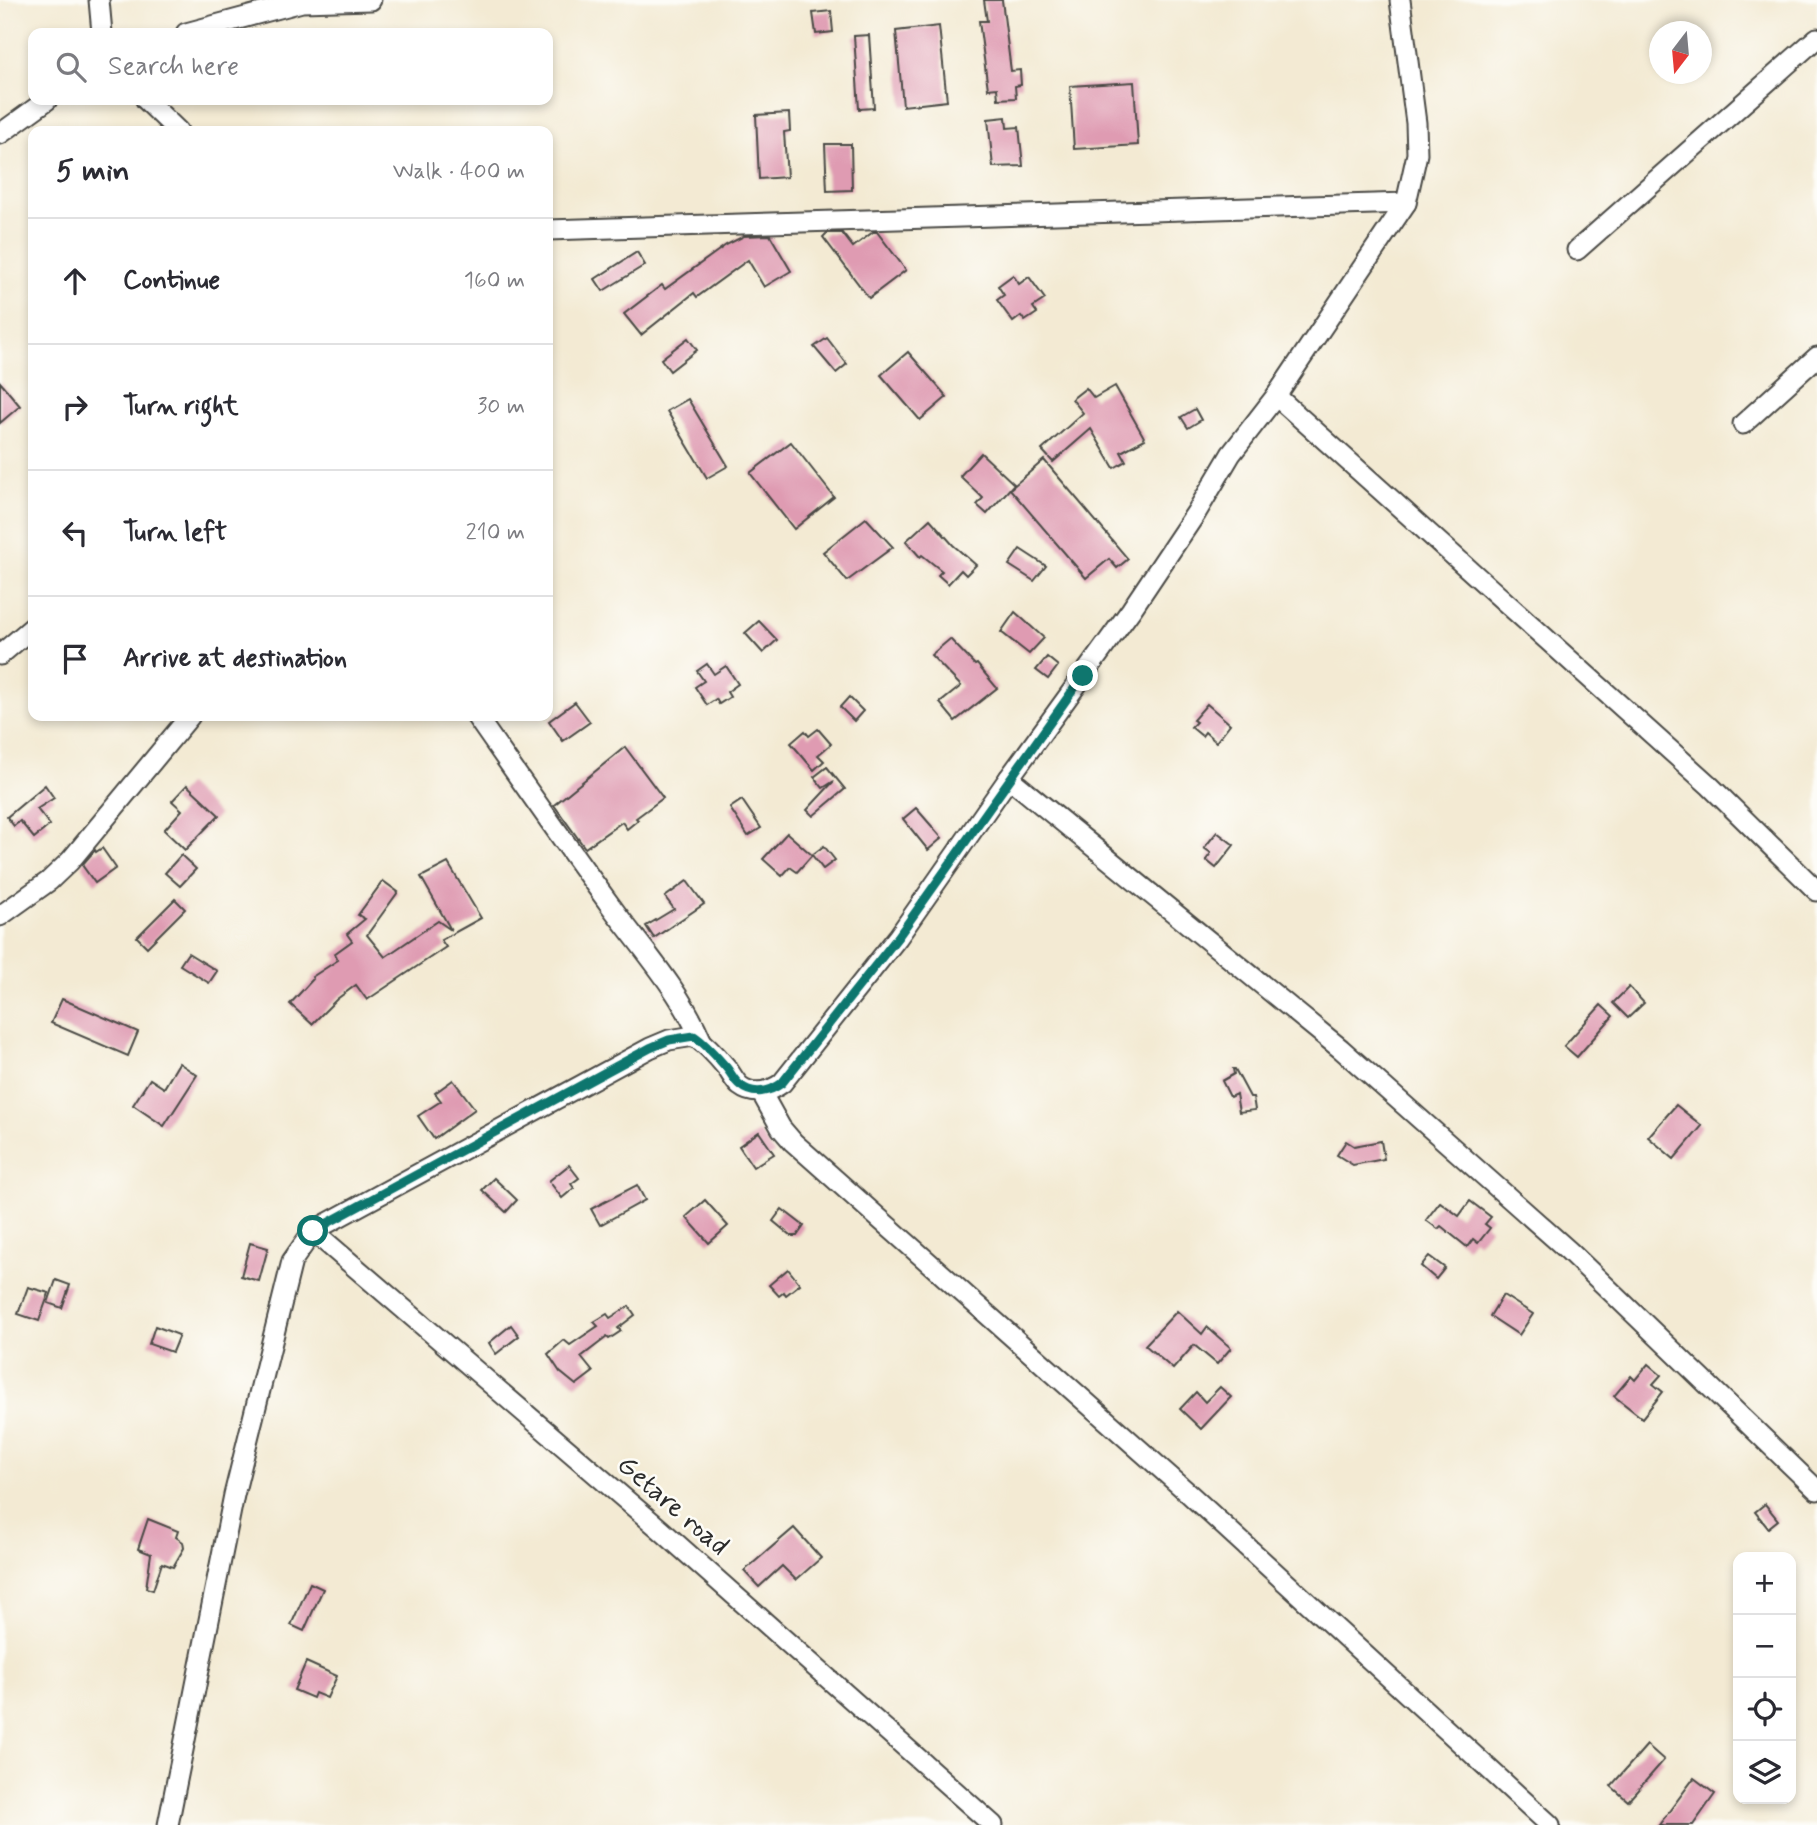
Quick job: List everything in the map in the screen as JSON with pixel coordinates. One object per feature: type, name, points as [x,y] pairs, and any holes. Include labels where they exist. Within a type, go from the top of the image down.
[{"type":"street","points":[[99,0],[102,28]]},
{"type":"street","points":[[205,28],[302,2],[371,0]]},
{"type":"street","points":[[169,1825],[241,1469],[292,1261],[313,1231],[669,1040],[694,1036],[740,1085],[761,1092],[772,1090],[782,1083],[898,937],[1131,610],[1196,513],[1231,454],[1276,396],[1406,203],[1417,153],[1416,123],[1400,0]]},
{"type":"street","points":[[1577,250],[1817,38]]},
{"type":"street","points":[[0,134],[40,105]]},
{"type":"street","points":[[151,105],[173,126]]},
{"type":"street","points":[[553,229],[1406,203]]},
{"type":"street","points":[[1743,424],[1817,356]]},
{"type":"street","points":[[1276,396],[1710,786],[1817,891]]},
{"type":"street","points":[[0,655],[28,631]]},
{"type":"street","points":[[0,916],[49,881],[70,861],[186,721]]},
{"type":"street","points":[[479,721],[692,1017],[702,1042]]},
{"type":"street","points":[[1009,778],[1342,1049],[1569,1251],[1817,1490]]},
{"type":"street","points":[[761,1092],[781,1128],[793,1142],[1185,1490],[1550,1825]]},
{"type":"street","name":"Getare road","points":[[313,1231],[661,1530],[993,1825]]},
{"type":"building","points":[[984,0],[1002,0],[1011,71],[1020,70],[1021,85],[1015,86],[1016,98],[998,99],[997,88],[988,89],[979,21],[987,21]]},
{"type":"building","points":[[831,11],[833,32],[816,34],[813,13]]},
{"type":"building","points":[[939,26],[947,101],[903,106],[896,31]]},
{"type":"building","points":[[869,35],[874,108],[859,109],[854,36]]},
{"type":"building","points":[[1134,82],[1138,145],[1074,149],[1070,86]]},
{"type":"building","points":[[789,113],[790,131],[784,132],[787,177],[759,179],[756,115]]},
{"type":"building","points":[[1006,117],[1007,128],[1019,127],[1023,166],[993,167],[988,119]]},
{"type":"building","points":[[825,144],[851,144],[852,190],[827,191]]},
{"type":"building","points":[[873,232],[877,232],[906,270],[869,298],[823,237],[827,233],[842,233],[853,247]]},
{"type":"building","points":[[770,235],[791,271],[764,287],[748,260],[697,297],[694,293],[641,335],[624,314],[662,285],[665,289],[726,245],[744,236]]},
{"type":"building","points":[[637,252],[645,265],[603,291],[595,279]]},
{"type":"building","points":[[1013,275],[1019,284],[1029,277],[1045,299],[1033,307],[1037,313],[1025,321],[1021,316],[1013,322],[997,300],[1004,295],[998,286]]},
{"type":"building","points":[[688,338],[697,350],[670,371],[661,359]]},
{"type":"building","points":[[827,338],[847,364],[836,373],[814,347]]},
{"type":"building","points":[[908,352],[947,397],[920,420],[881,375]]},
{"type":"building","points":[[0,382],[20,406],[0,423]]},
{"type":"building","points":[[1115,386],[1145,439],[1121,452],[1126,461],[1114,468],[1091,429],[1053,462],[1042,450],[1083,413],[1072,399],[1086,388],[1094,398]]},
{"type":"building","points":[[688,399],[728,466],[707,478],[667,411]]},
{"type":"building","points":[[1195,409],[1201,420],[1188,428],[1181,417]]},
{"type":"building","points":[[791,442],[834,497],[794,529],[750,473]]},
{"type":"building","points":[[981,453],[1014,484],[987,514],[977,505],[983,498],[960,476]]},
{"type":"building","points":[[1044,460],[1128,559],[1117,568],[1109,559],[1086,578],[1010,489]]},
{"type":"building","points":[[866,518],[893,547],[847,581],[823,552]]},
{"type":"building","points":[[930,519],[953,545],[976,565],[966,575],[961,570],[948,584],[938,575],[942,571],[922,555],[920,557],[906,541]]},
{"type":"building","points":[[1020,549],[1046,566],[1034,581],[1009,565]]},
{"type":"building","points":[[1015,612],[1044,638],[1029,654],[1001,632]]},
{"type":"building","points":[[759,621],[777,640],[763,653],[745,633]]},
{"type":"building","points":[[950,639],[977,664],[997,688],[955,721],[940,703],[961,686],[931,655]]},
{"type":"building","points":[[1047,657],[1058,666],[1048,679],[1036,670]]},
{"type":"building","points":[[707,664],[714,674],[726,666],[738,684],[727,692],[730,697],[719,704],[716,699],[707,705],[695,687],[704,681],[697,671]]},
{"type":"building","points":[[849,697],[863,711],[854,721],[840,707]]},
{"type":"building","points":[[575,702],[590,722],[563,741],[549,721],[553,721],[553,718]]},
{"type":"building","points":[[1207,704],[1230,724],[1216,742],[1205,732],[1202,736],[1191,727],[1196,722],[1193,720]]},
{"type":"building","points":[[818,729],[831,744],[818,755],[824,761],[814,770],[791,743],[805,731],[809,736]]},
{"type":"building","points":[[625,747],[663,798],[636,818],[638,820],[627,829],[622,822],[585,848],[554,805]]},
{"type":"building","points":[[827,767],[845,789],[813,816],[807,810],[834,781],[823,788],[814,777]]},
{"type":"building","points":[[45,785],[54,798],[37,809],[50,825],[34,838],[20,821],[14,826],[7,817]]},
{"type":"building","points":[[187,785],[219,815],[185,850],[164,830],[182,810],[172,801]]},
{"type":"building","points":[[742,800],[761,828],[748,836],[730,808]]},
{"type":"building","points":[[916,808],[942,838],[928,850],[903,819]]},
{"type":"building","points":[[1217,832],[1234,845],[1216,868],[1206,860],[1211,853],[1204,848]]},
{"type":"building","points":[[787,833],[812,855],[797,872],[790,867],[782,876],[763,859]]},
{"type":"building","points":[[824,846],[835,860],[823,869],[812,855]]},
{"type":"building","points":[[102,848],[116,868],[95,883],[82,865],[95,850],[96,852]]},
{"type":"building","points":[[181,855],[196,869],[180,886],[165,873]]},
{"type":"building","points":[[448,863],[481,918],[441,940],[446,947],[367,1000],[356,985],[337,999],[312,1024],[290,1004],[312,977],[338,960],[334,954],[352,941],[347,934],[365,919],[358,915],[383,881],[398,892],[367,935],[385,957],[438,921],[451,930],[421,877]]},
{"type":"building","points":[[687,881],[704,904],[654,938],[646,926],[674,909],[665,897]]},
{"type":"building","points":[[175,899],[185,909],[147,947],[137,937]]},
{"type":"building","points":[[188,953],[217,971],[209,983],[180,965]]},
{"type":"building","points":[[1629,987],[1644,1003],[1628,1018],[1613,1003]]},
{"type":"building","points":[[62,999],[138,1032],[128,1056],[51,1023]]},
{"type":"building","points":[[1601,1005],[1613,1016],[1577,1057],[1564,1046]]},
{"type":"building","points":[[179,1063],[197,1075],[164,1126],[133,1105],[150,1079],[164,1088]]},
{"type":"building","points":[[1233,1069],[1250,1097],[1253,1097],[1255,1110],[1239,1112],[1236,1094],[1230,1097],[1222,1081],[1234,1074]]},
{"type":"building","points":[[453,1080],[475,1109],[434,1139],[418,1116],[441,1101],[435,1093]]},
{"type":"building","points":[[1676,1105],[1702,1126],[1674,1159],[1648,1137]]},
{"type":"building","points":[[759,1132],[774,1154],[753,1167],[739,1146]]},
{"type":"building","points":[[1346,1141],[1354,1146],[1381,1141],[1384,1159],[1353,1165],[1337,1155]]},
{"type":"building","points":[[569,1165],[579,1178],[571,1184],[574,1188],[562,1198],[549,1181]]},
{"type":"building","points":[[494,1178],[517,1200],[506,1212],[482,1190]]},
{"type":"building","points":[[637,1185],[645,1200],[600,1225],[591,1209]]},
{"type":"building","points":[[705,1200],[728,1226],[709,1243],[686,1217]]},
{"type":"building","points":[[1470,1201],[1491,1217],[1485,1224],[1490,1228],[1478,1243],[1473,1239],[1467,1247],[1441,1226],[1438,1229],[1426,1220],[1440,1202],[1459,1216]]},
{"type":"building","points":[[782,1209],[804,1226],[797,1236],[791,1236],[773,1221]]},
{"type":"building","points":[[250,1243],[268,1248],[259,1281],[241,1276]]},
{"type":"building","points":[[1429,1256],[1445,1268],[1436,1279],[1421,1266]]},
{"type":"building","points":[[788,1269],[800,1284],[786,1295],[784,1292],[779,1296],[769,1285]]},
{"type":"building","points":[[56,1280],[70,1285],[62,1308],[48,1303]]},
{"type":"building","points":[[28,1287],[49,1293],[39,1321],[18,1314]]},
{"type":"building","points":[[1503,1295],[1533,1314],[1519,1335],[1490,1316]]},
{"type":"building","points":[[629,1306],[635,1315],[618,1328],[621,1331],[609,1339],[607,1337],[581,1357],[593,1372],[576,1385],[560,1372],[548,1354],[564,1340],[570,1345],[598,1326],[594,1322],[607,1314],[610,1318]]},
{"type":"building","points":[[1177,1311],[1202,1334],[1207,1327],[1231,1348],[1217,1364],[1194,1345],[1173,1369],[1145,1345]]},
{"type":"building","points":[[511,1325],[519,1336],[496,1354],[489,1343]]},
{"type":"building","points":[[155,1326],[179,1335],[172,1352],[149,1344]]},
{"type":"building","points":[[1648,1364],[1661,1375],[1653,1384],[1663,1392],[1642,1418],[1614,1396],[1631,1376],[1635,1380]]},
{"type":"building","points":[[1220,1387],[1231,1397],[1201,1429],[1180,1409],[1196,1392],[1205,1402]]},
{"type":"building","points":[[1765,1504],[1778,1520],[1768,1528],[1755,1512]]},
{"type":"building","points":[[148,1519],[178,1531],[176,1537],[183,1542],[184,1548],[173,1567],[162,1563],[153,1590],[146,1588],[151,1554],[138,1549]]},
{"type":"building","points":[[794,1528],[821,1558],[796,1580],[782,1566],[759,1587],[744,1571]]},
{"type":"building","points":[[310,1583],[323,1589],[304,1631],[291,1625]]},
{"type":"building","points":[[306,1662],[337,1676],[327,1698],[315,1693],[313,1698],[294,1690]]},
{"type":"building","points":[[1647,1745],[1664,1760],[1628,1801],[1611,1786]]},
{"type":"building","points":[[1694,1778],[1715,1794],[1693,1825],[1659,1825]]},
{"type":"route","points":[[313,1231],[669,1040],[694,1036],[727,1068],[740,1085],[750,1090],[772,1090],[782,1083],[898,937],[1083,676]]}]
